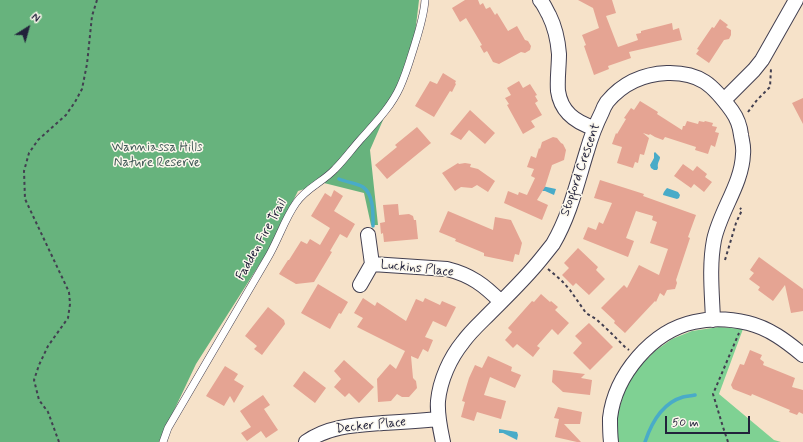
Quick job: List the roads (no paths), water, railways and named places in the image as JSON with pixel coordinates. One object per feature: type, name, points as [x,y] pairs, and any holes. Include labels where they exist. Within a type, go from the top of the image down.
[{"type":"street","points":[[540,0],[552,22],[558,42],[558,91],[562,105],[575,121],[594,128]]},
{"type":"street","points":[[724,100],[762,60],[796,0]]},
{"type":"street","name":"Stopford Crescent","points":[[443,442],[438,419],[438,400],[442,379],[451,360],[462,342],[529,273],[552,246],[563,225],[594,128],[606,103],[624,86],[638,79],[658,74],[678,73],[696,77],[712,86],[735,115],[740,126],[743,155],[740,172],[714,238],[711,259],[713,320]]},
{"type":"street","name":"Luckins Place","points":[[360,285],[372,264],[368,235]]},
{"type":"street","name":"Luckins Place","points":[[372,264],[447,269],[476,280],[492,292],[501,302]]},
{"type":"street","points":[[611,442],[610,417],[615,396],[625,375],[638,357],[654,341],[673,329],[693,322],[713,320],[749,323],[771,332],[803,355]]},
{"type":"street","name":"Decker Place","points":[[306,442],[326,431],[336,428],[438,419]]},
{"type":"lane","name":"Fadden Fire Trail","points":[[163,442],[168,428],[269,255],[296,202],[309,188],[321,181],[334,170],[383,114],[400,88],[421,26],[425,0]]},
{"type":"water","points":[[655,152],[660,157],[657,170],[651,168],[650,165],[654,158]]},
{"type":"water","points":[[542,186],[556,189],[554,195],[541,191]]},
{"type":"water","points":[[667,188],[678,192],[680,195],[679,198],[677,199],[663,195]]},
{"type":"water","points":[[499,429],[517,432],[517,440],[503,433],[499,433]]},
{"type":"waterway","points":[[339,179],[363,187],[367,190],[372,205],[373,226]]},
{"type":"waterway","points":[[645,442],[654,421],[663,409],[676,400],[695,395]]},
{"type":"park label","name":"Wanniassa Hills Nature Reserve","points":[[157,156]]}]
